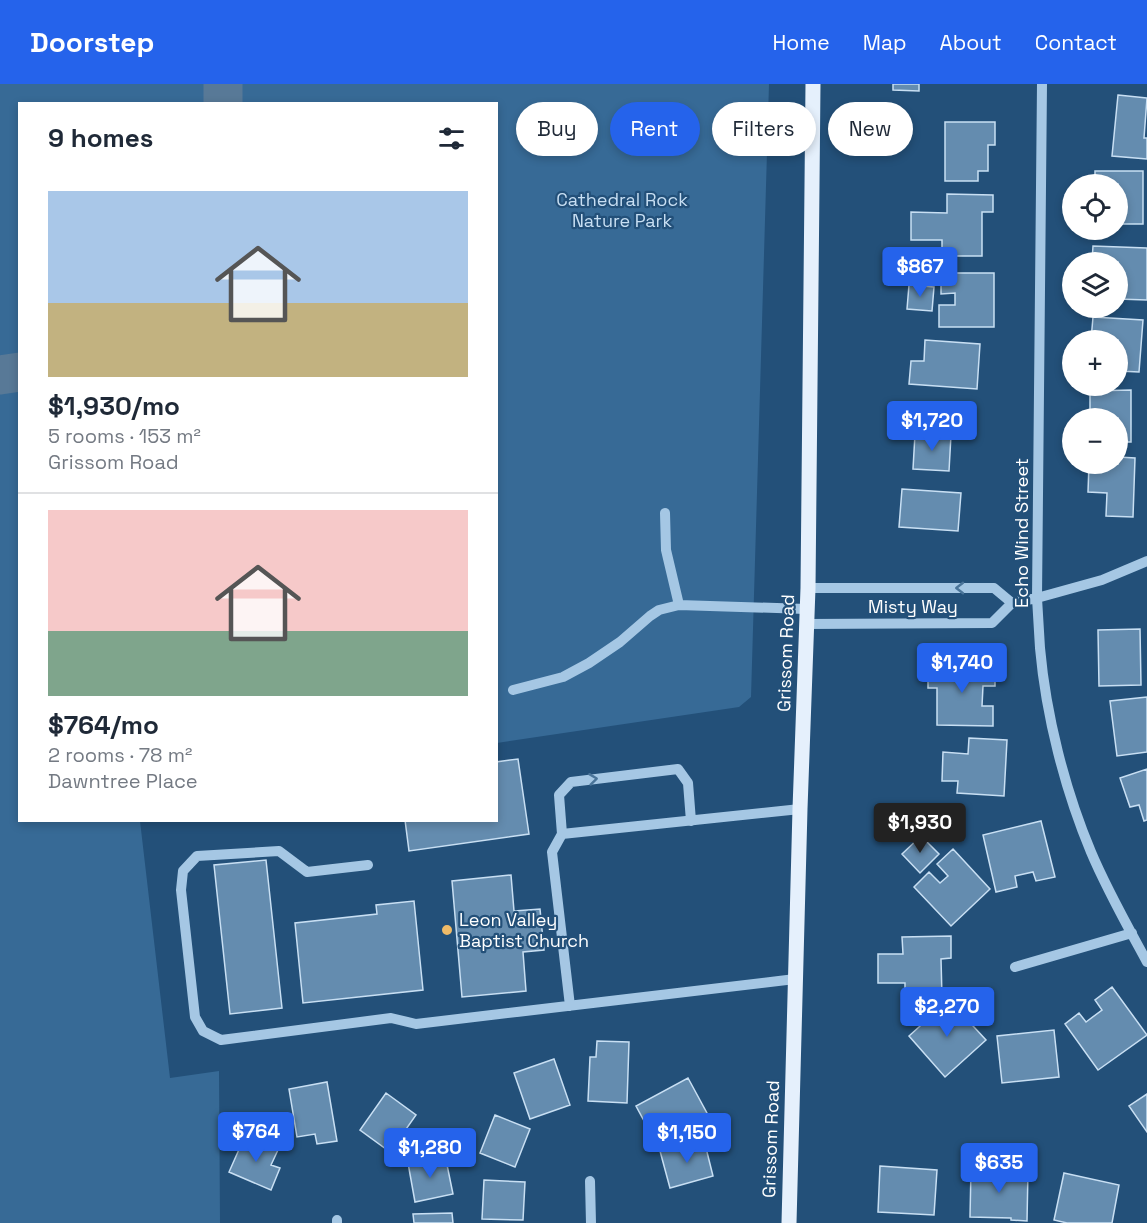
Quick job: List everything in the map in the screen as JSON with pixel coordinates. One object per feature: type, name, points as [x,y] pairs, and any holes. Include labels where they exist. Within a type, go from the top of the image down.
[{"type":"main road","name":"Grissom Road","points":[[789,1223],[808,588],[813,84]]},
{"type":"street","name":"Echo Wind Street","points":[[1042,84],[1037,598],[1041,651],[1050,712],[1067,786],[1091,851],[1115,904],[1147,962]]},
{"type":"street","points":[[513,690],[563,677],[620,642],[659,610],[679,605],[666,550],[665,513]]},
{"type":"street","points":[[1012,603],[1102,580],[1147,561]]},
{"type":"street","name":"Misty Way","points":[[679,605],[806,616],[992,623],[1012,603],[994,588],[808,588]]},
{"type":"street","points":[[570,1006],[552,852],[562,834],[559,795],[571,782],[678,769],[688,783],[691,821]]},
{"type":"street","points":[[562,834],[800,809]]},
{"type":"street","points":[[368,865],[307,872],[279,851],[197,856],[183,871],[182,890],[195,1017],[202,1030],[221,1040],[391,1018],[416,1024],[795,979]]},
{"type":"street","points":[[1015,967],[1132,933]]},
{"type":"street","points":[[590,1180],[591,1223]]},
{"type":"green space","name":"Cathedral Rock Nature Park","points":[[0,84],[769,84],[768,102],[712,102],[712,156],[767,156],[751,697],[739,707],[498,743],[498,102],[18,102],[18,822],[140,822],[170,1078],[219,1071],[220,1223],[0,1223]]},
{"type":"building","points":[[893,84],[919,84],[919,91],[893,90]]},
{"type":"building","points":[[1118,95],[1147,98],[1144,138],[1147,138],[1147,159],[1112,156]]},
{"type":"building","points":[[945,122],[995,122],[995,145],[988,145],[988,171],[978,171],[978,181],[945,181]]},
{"type":"building","points":[[1095,171],[1143,171],[1143,224],[1128,224],[1128,174],[1095,174]]},
{"type":"building","points":[[947,194],[993,195],[993,212],[982,212],[982,256],[942,256],[942,240],[911,240],[911,212],[947,213]]},
{"type":"building","points":[[1093,246],[1147,248],[1147,300],[1128,299],[1128,252],[1093,252]]},
{"type":"building","points":[[941,273],[994,273],[994,327],[939,327],[939,305],[955,305],[955,293],[941,294]]},
{"type":"building","points":[[909,285],[934,287],[932,311],[907,309]]},
{"type":"building","points":[[1093,318],[1143,320],[1139,372],[1128,371],[1128,330],[1092,330]]},
{"type":"building","points":[[925,340],[980,344],[977,389],[909,384],[911,361],[924,361]]},
{"type":"building","points":[[1128,390],[1131,390],[1131,442],[1128,442],[1128,408],[1090,408],[1090,396],[1128,396]]},
{"type":"building","points":[[915,434],[951,435],[949,471],[913,469]]},
{"type":"building","points":[[1128,458],[1135,458],[1133,517],[1106,516],[1107,493],[1088,492],[1089,474],[1128,474]]},
{"type":"building","points":[[902,489],[961,493],[958,531],[899,527]]},
{"type":"building","points":[[1140,629],[1141,685],[1099,686],[1098,630]]},
{"type":"building","points":[[928,664],[995,665],[995,686],[983,686],[982,706],[993,706],[993,726],[937,725],[937,688],[928,688]]},
{"type":"building","points":[[1147,697],[1147,752],[1117,756],[1110,701]]},
{"type":"building","points":[[969,738],[1007,740],[1004,796],[957,793],[958,781],[942,781],[943,752],[968,754]]},
{"type":"building","points":[[518,759],[529,834],[409,851],[405,822],[498,822],[498,762]]},
{"type":"building","points":[[1147,769],[1147,820],[1144,821],[1139,805],[1130,807],[1120,778]]},
{"type":"building","points":[[1041,821],[1055,877],[1036,881],[1033,872],[1015,876],[1017,887],[996,892],[983,835]]},
{"type":"building","points":[[921,836],[939,854],[920,873],[902,854]]},
{"type":"building","points":[[953,849],[990,889],[951,926],[914,887],[929,872],[940,883],[948,876],[937,864]]},
{"type":"building","points":[[266,860],[282,1008],[230,1014],[214,865]]},
{"type":"building","points":[[511,875],[514,911],[540,909],[544,950],[523,952],[526,991],[462,997],[452,881]]},
{"type":"building","points":[[414,901],[423,990],[303,1003],[295,923],[377,914],[376,905]]},
{"type":"building","points":[[951,936],[951,958],[941,959],[942,997],[905,998],[905,983],[878,983],[878,954],[903,954],[902,937]]},
{"type":"building","points":[[1112,987],[1147,1035],[1098,1070],[1065,1024],[1079,1013],[1086,1022],[1102,1010],[1095,1000]]},
{"type":"building","points":[[949,1000],[986,1040],[945,1077],[909,1036]]},
{"type":"building","points":[[1054,1030],[1059,1077],[1002,1083],[997,1036]]},
{"type":"building","points":[[597,1041],[629,1042],[627,1103],[588,1101],[590,1057],[596,1057]]},
{"type":"building","points":[[554,1059],[570,1105],[530,1119],[514,1073]]},
{"type":"building","points":[[688,1078],[708,1115],[656,1143],[636,1106]]},
{"type":"building","points":[[327,1082],[337,1141],[317,1144],[315,1134],[297,1137],[289,1089]]},
{"type":"building","points":[[386,1093],[416,1115],[390,1152],[360,1130]]},
{"type":"building","points":[[1147,1094],[1147,1132],[1129,1106]]},
{"type":"building","points":[[495,1115],[530,1129],[515,1167],[480,1153]]},
{"type":"building","points":[[245,1136],[278,1150],[271,1165],[280,1168],[271,1190],[229,1172]]},
{"type":"building","points":[[704,1140],[713,1176],[670,1188],[660,1151]]},
{"type":"building","points":[[445,1155],[453,1194],[415,1202],[408,1163]]},
{"type":"building","points":[[880,1166],[937,1170],[934,1215],[878,1212]]},
{"type":"building","points":[[971,1169],[1028,1171],[1027,1221],[1011,1220],[1011,1218],[970,1217]]},
{"type":"building","points":[[1064,1173],[1119,1185],[1112,1223],[1067,1223],[1054,1220]]},
{"type":"building","points":[[484,1180],[525,1182],[523,1220],[482,1219]]},
{"type":"building","points":[[452,1213],[453,1223],[414,1223],[413,1214]]},
{"type":"waterway","points":[[223,84],[223,102]]},
{"type":"waterway","points":[[0,375],[18,372]]},
{"type":"place","name":"Leon Valley Baptist Church","points":[[447,930]]}]
